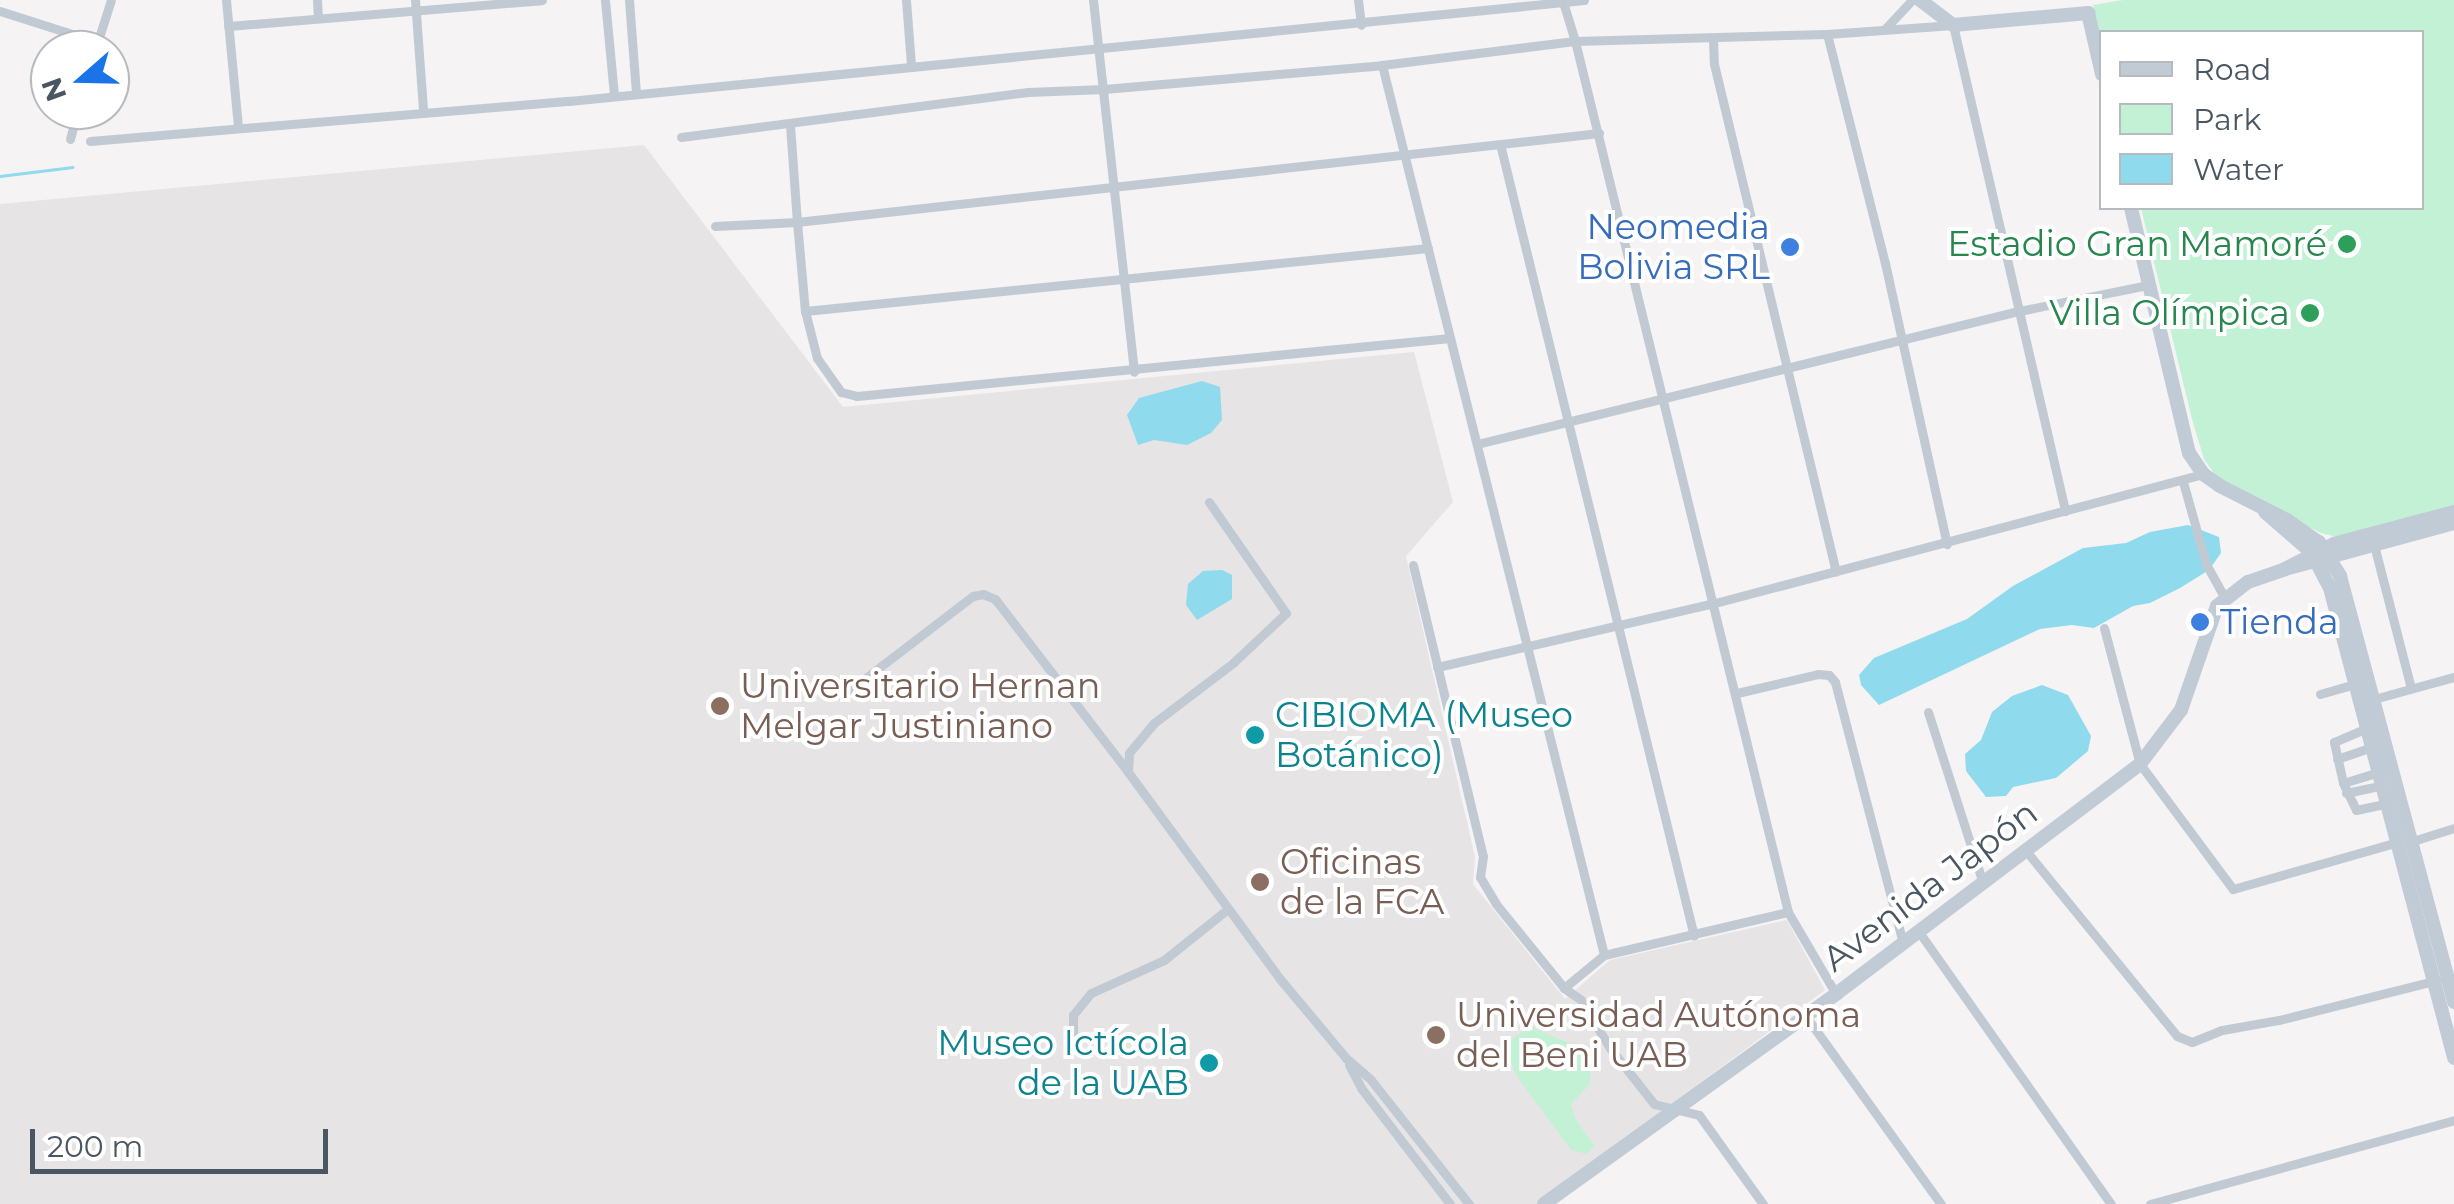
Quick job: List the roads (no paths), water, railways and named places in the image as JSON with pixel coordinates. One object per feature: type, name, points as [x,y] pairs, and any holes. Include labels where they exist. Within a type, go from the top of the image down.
[{"type":"street","points":[[102,30],[112,0]]},
{"type":"street","points":[[226,0],[238,127]]},
{"type":"street","points":[[317,0],[318,18]]},
{"type":"street","points":[[228,26],[415,5],[542,0]]},
{"type":"street","points":[[605,0],[614,96]]},
{"type":"street","points":[[629,0],[636,94]]},
{"type":"street","points":[[906,0],[911,65]]},
{"type":"street","points":[[1093,0],[1134,372]]},
{"type":"street","points":[[1358,0],[1361,25]]},
{"type":"street","points":[[90,141],[636,94],[1361,25],[1512,4],[1584,0]]},
{"type":"street","points":[[1884,30],[1912,0]]},
{"type":"street","points":[[1920,0],[1953,25],[2066,511]]},
{"type":"street","points":[[1563,2],[1666,397],[1788,912],[1836,994]]},
{"type":"street","points":[[415,5],[423,110]]},
{"type":"street","points":[[680,137],[1028,92],[1104,90],[1382,65],[1575,41],[1827,34],[1953,25],[2086,6],[2099,61]]},
{"type":"street","points":[[0,11],[52,30]]},
{"type":"street","points":[[1827,34],[1947,544]]},
{"type":"street","points":[[1714,39],[1714,64],[1836,572]]},
{"type":"street","points":[[1382,65],[1524,647],[1604,955]]},
{"type":"street","points":[[790,125],[805,311],[817,358],[840,392],[857,396],[1134,372],[1450,338]]},
{"type":"street","points":[[70,139],[72,130]]},
{"type":"street","points":[[715,226],[796,222],[1405,158],[1599,133]]},
{"type":"street","points":[[1500,144],[1565,423],[1694,936]]},
{"type":"street","points":[[2131,210],[2185,442],[2204,474],[2262,508],[2274,524],[2320,554],[2374,699],[2406,841],[2454,1002]]},
{"type":"street","points":[[805,311],[1428,248]]},
{"type":"street","points":[[1476,444],[2148,284]]},
{"type":"street","points":[[1437,667],[1715,603],[2204,474]]},
{"type":"street","points":[[2184,482],[2206,564],[2224,597],[2248,582],[2320,554],[2454,512]]},
{"type":"street","points":[[1128,772],[1129,754],[1154,723],[1233,664],[1286,613],[1209,502]]},
{"type":"street","points":[[2320,554],[2374,545],[2454,524]]},
{"type":"street","points":[[2374,545],[2412,688]]},
{"type":"street","points":[[2320,554],[2388,803],[2406,841]]},
{"type":"street","points":[[1412,566],[1483,856],[1480,878],[1496,904],[1564,988],[1581,1000],[1610,1048],[1654,1104],[1699,1115],[1763,1204]]},
{"type":"street","points":[[842,696],[973,596],[983,594],[995,599],[1228,908],[1346,1058],[1371,1080],[1469,1204]]},
{"type":"street","name":"Avenida Japón","points":[[1544,1204],[1674,1106],[1836,994],[2140,764],[2182,710],[2210,620],[2224,597]]},
{"type":"street","points":[[2104,628],[2140,764],[2233,888],[2454,828]]},
{"type":"street","points":[[1737,693],[1818,674],[1829,675],[1835,682],[1903,943]]},
{"type":"street","points":[[2374,699],[2454,677]]},
{"type":"street","points":[[2320,694],[2356,684]]},
{"type":"street","points":[[1928,712],[1983,883]]},
{"type":"street","points":[[2368,728],[2334,742],[2344,788],[2356,810],[2388,803]]},
{"type":"street","points":[[2337,759],[2372,747]]},
{"type":"street","points":[[2344,788],[2381,778]]},
{"type":"street","points":[[2027,852],[2177,1036],[2192,1042],[2222,1030],[2280,1020],[2446,978]]},
{"type":"street","points":[[1074,1042],[1073,1014],[1091,994],[1164,960],[1228,908]]},
{"type":"street","points":[[1564,988],[1604,955],[1788,912]]},
{"type":"street","points":[[1919,932],[2111,1204]]},
{"type":"street","points":[[2446,978],[2454,1058]]},
{"type":"street","points":[[1805,1015],[1941,1204]]},
{"type":"street","points":[[1346,1058],[1361,1088],[1450,1204]]},
{"type":"street","points":[[2150,1204],[2454,1120]]},
{"type":"water","points":[[1202,381],[1220,387],[1222,420],[1211,433],[1187,445],[1154,440],[1138,445],[1127,415],[1139,398]]},
{"type":"water","points":[[2188,525],[2219,537],[2221,553],[2209,570],[2150,603],[2133,606],[2094,628],[2072,625],[2040,629],[1879,705],[1861,685],[1859,675],[1874,658],[1967,619],[2013,586],[2083,548],[2126,543],[2150,532]]},
{"type":"water","points":[[1222,570],[1232,575],[1232,599],[1197,620],[1186,605],[1188,584],[1203,571]]},
{"type":"water","points":[[2042,685],[2068,695],[2091,736],[2088,751],[2056,778],[2013,787],[2006,796],[1986,797],[1966,771],[1965,754],[1981,740],[1992,712],[2012,696]]},
{"type":"waterway","points":[[0,176],[72,167]]},
{"type":"place","name":"Estadio Gran Mamoré","points":[[2347,244]]},
{"type":"place","name":"Neomedia Bolivia SRL","points":[[1790,247]]},
{"type":"place","name":"Villa Olímpica","points":[[2310,313]]},
{"type":"place","name":"Tienda","points":[[2200,622]]},
{"type":"place","name":"Universitario Hernan Melgar Justiniano","points":[[720,706]]},
{"type":"place","name":"CIBIOMA (Museo Botánico)","points":[[1255,735]]},
{"type":"place","name":"Oficinas de la FCA","points":[[1260,882]]},
{"type":"place","name":"Universidad Autónoma del Beni UAB","points":[[1436,1035]]},
{"type":"place","name":"Museo Ictícola de la UAB","points":[[1209,1063]]}]
